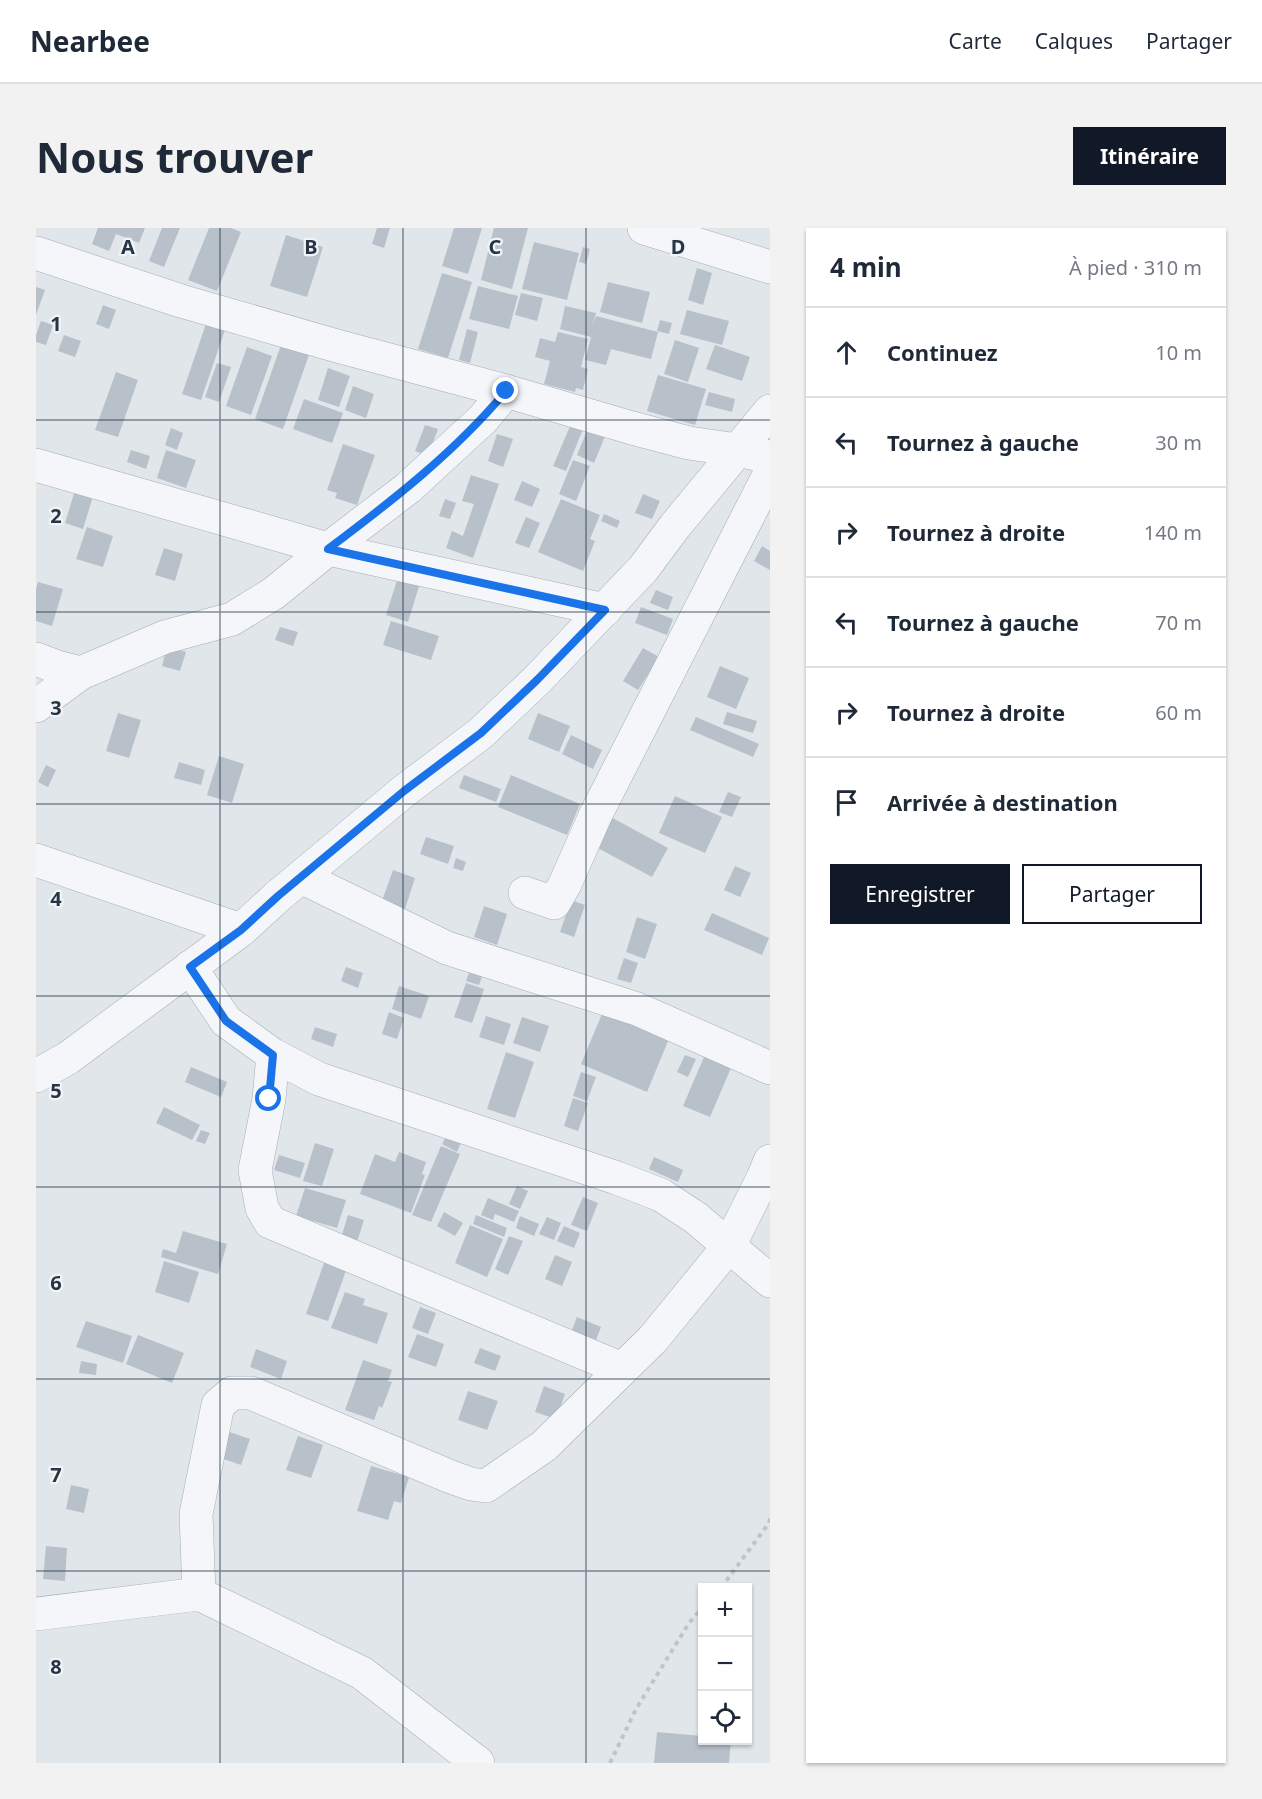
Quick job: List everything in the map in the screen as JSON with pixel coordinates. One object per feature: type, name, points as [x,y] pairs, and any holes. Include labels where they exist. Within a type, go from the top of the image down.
[{"type":"street","points":[[644,228],[770,267]]},
{"type":"street","points":[[36,253],[181,301],[632,428],[689,443],[770,457]]},
{"type":"street","points":[[36,706],[81,673],[165,637],[232,619],[274,593],[408,488],[483,419],[506,391]]},
{"type":"street","points":[[36,1076],[68,1058],[241,930],[301,876],[404,791],[481,733],[537,680],[643,569],[675,526],[770,411]]},
{"type":"street","points":[[36,465],[328,549],[605,610]]},
{"type":"street","points":[[525,893],[554,903],[560,894],[595,816],[770,473]]},
{"type":"street","points":[[36,659],[81,673]]},
{"type":"street","points":[[36,860],[241,930]]},
{"type":"street","points":[[301,876],[447,948],[637,1009],[770,1068]]},
{"type":"street","points":[[190,967],[226,1021],[273,1055],[319,1079],[606,1174],[661,1195],[696,1218],[770,1281]]},
{"type":"street","points":[[273,1055],[269,1099],[255,1170],[262,1208],[270,1222],[622,1369]]},
{"type":"street","points":[[199,1594],[196,1514],[218,1405],[232,1393],[251,1393],[451,1477],[486,1486],[544,1446],[653,1339],[729,1246],[770,1161]]},
{"type":"street","points":[[36,1614],[199,1594],[362,1673],[478,1763]]},
{"type":"path","points":[[724,1583],[769,1523],[770,1518]]},
{"type":"path","points":[[610,1763],[636,1709],[689,1623],[698,1613]]},
{"type":"building","points":[[98,228],[145,228],[139,243],[116,234],[109,251],[92,244]]},
{"type":"building","points":[[162,228],[180,228],[164,267],[149,261]]},
{"type":"building","points":[[209,228],[231,228],[241,232],[217,291],[188,280]]},
{"type":"building","points":[[377,228],[390,228],[384,248],[372,244]]},
{"type":"building","points":[[454,228],[482,228],[468,274],[442,266]]},
{"type":"building","points":[[494,228],[528,228],[512,289],[481,280]]},
{"type":"building","points":[[286,235],[323,247],[307,297],[270,286]]},
{"type":"building","points":[[534,242],[579,253],[567,300],[522,289]]},
{"type":"building","points":[[583,247],[590,249],[586,264],[579,262]]},
{"type":"building","points":[[697,268],[712,273],[703,305],[688,300]]},
{"type":"building","points":[[442,273],[472,282],[448,358],[418,349]]},
{"type":"building","points":[[608,282],[650,292],[642,323],[600,312]]},
{"type":"building","points":[[478,286],[518,296],[509,329],[469,319]]},
{"type":"building","points":[[36,287],[45,290],[36,315]]},
{"type":"building","points":[[521,293],[543,298],[537,321],[515,315]]},
{"type":"building","points":[[103,305],[116,310],[109,329],[96,324]]},
{"type":"building","points":[[565,306],[596,313],[592,327],[596,316],[658,332],[651,359],[611,349],[606,365],[585,360],[591,337],[560,329]]},
{"type":"building","points":[[687,310],[729,321],[722,345],[680,334]]},
{"type":"building","points":[[209,315],[228,321],[201,400],[182,394]]},
{"type":"building","points":[[660,320],[672,323],[669,334],[657,331]]},
{"type":"building","points":[[41,321],[53,325],[46,345],[36,342]]},
{"type":"building","points":[[467,329],[478,332],[470,363],[459,360]]},
{"type":"building","points":[[558,332],[588,339],[581,367],[588,369],[583,390],[576,388],[575,392],[544,384],[550,361],[535,357],[540,338],[555,342]]},
{"type":"building","points":[[64,335],[81,341],[75,357],[58,351]]},
{"type":"building","points":[[675,340],[699,348],[688,382],[664,374]]},
{"type":"building","points":[[282,342],[310,352],[283,429],[255,419]]},
{"type":"building","points":[[715,345],[750,357],[742,381],[706,369]]},
{"type":"building","points":[[247,347],[272,356],[251,415],[226,406]]},
{"type":"building","points":[[217,363],[231,367],[219,402],[205,397]]},
{"type":"building","points":[[328,368],[350,376],[339,407],[318,400]]},
{"type":"building","points":[[116,372],[138,380],[118,437],[95,430]]},
{"type":"building","points":[[658,375],[706,389],[695,425],[647,411]]},
{"type":"building","points":[[353,386],[374,394],[366,418],[345,410]]},
{"type":"building","points":[[709,392],[735,399],[732,412],[705,405]]},
{"type":"building","points":[[304,399],[343,413],[332,443],[293,429]]},
{"type":"building","points":[[571,424],[583,429],[566,471],[553,466]]},
{"type":"building","points":[[425,425],[438,429],[428,456],[415,451]]},
{"type":"building","points":[[589,426],[606,434],[594,463],[577,455]]},
{"type":"building","points":[[171,428],[183,433],[177,450],[165,445]]},
{"type":"building","points":[[497,434],[513,439],[503,467],[488,461]]},
{"type":"building","points":[[343,444],[375,455],[357,505],[335,498],[337,493],[327,490]]},
{"type":"building","points":[[131,450],[150,456],[146,469],[127,462]]},
{"type":"building","points":[[166,450],[196,460],[186,488],[157,478]]},
{"type":"building","points":[[573,460],[590,466],[576,501],[559,494]]},
{"type":"building","points":[[471,475],[499,484],[473,558],[446,548],[452,531],[463,536],[474,504],[462,501]]},
{"type":"building","points":[[522,481],[540,489],[532,507],[514,500]]},
{"type":"building","points":[[76,487],[94,493],[83,529],[65,523]]},
{"type":"building","points":[[643,494],[660,501],[652,519],[635,513]]},
{"type":"building","points":[[445,499],[456,503],[450,519],[439,516]]},
{"type":"building","points":[[561,499],[600,515],[590,539],[595,541],[583,571],[538,552]]},
{"type":"building","points":[[604,514],[620,521],[617,528],[601,521]]},
{"type":"building","points":[[526,517],[540,523],[529,548],[515,543]]},
{"type":"building","points":[[87,527],[113,536],[103,567],[76,559]]},
{"type":"building","points":[[762,546],[770,551],[770,570],[754,561]]},
{"type":"building","points":[[164,548],[183,554],[175,581],[155,575]]},
{"type":"building","points":[[399,574],[421,580],[408,622],[386,615]]},
{"type":"building","points":[[38,582],[63,589],[52,626],[36,621]]},
{"type":"building","points":[[656,590],[673,597],[668,610],[650,603]]},
{"type":"building","points":[[641,607],[673,619],[667,635],[635,623]]},
{"type":"building","points":[[391,621],[439,636],[431,660],[383,645]]},
{"type":"building","points":[[280,627],[298,632],[293,646],[275,640]]},
{"type":"building","points":[[167,646],[186,652],[180,671],[162,666]]},
{"type":"building","points":[[643,648],[659,657],[638,690],[623,681]]},
{"type":"building","points":[[720,666],[749,678],[736,709],[707,697]]},
{"type":"building","points":[[727,712],[757,721],[753,733],[723,724]]},
{"type":"building","points":[[118,713],[141,720],[129,758],[106,751]]},
{"type":"building","points":[[538,713],[570,726],[559,752],[528,739]]},
{"type":"building","points":[[696,717],[759,744],[753,757],[690,730]]},
{"type":"building","points":[[571,735],[602,750],[593,769],[562,754]]},
{"type":"building","points":[[219,756],[244,764],[232,803],[207,795]]},
{"type":"building","points":[[179,762],[205,770],[201,785],[174,778]]},
{"type":"building","points":[[46,765],[56,770],[48,787],[38,782]]},
{"type":"building","points":[[464,775],[501,789],[496,802],[459,788]]},
{"type":"building","points":[[511,775],[580,804],[567,835],[498,807]]},
{"type":"building","points":[[728,792],[741,797],[732,817],[719,812]]},
{"type":"building","points":[[675,796],[722,817],[705,853],[659,833]]},
{"type":"building","points":[[607,815],[668,848],[652,877],[592,845]]},
{"type":"building","points":[[426,837],[454,846],[448,864],[420,854]]},
{"type":"building","points":[[456,858],[466,862],[463,871],[453,868]]},
{"type":"building","points":[[735,866],[751,873],[740,897],[724,890]]},
{"type":"building","points":[[393,870],[415,878],[405,909],[382,901]]},
{"type":"building","points":[[571,900],[585,905],[574,937],[560,932]]},
{"type":"building","points":[[484,906],[507,914],[497,945],[474,937]]},
{"type":"building","points":[[712,913],[769,938],[762,955],[704,930]]},
{"type":"building","points":[[637,917],[657,924],[645,959],[626,952]]},
{"type":"building","points":[[624,958],[638,963],[631,983],[617,979]]},
{"type":"building","points":[[346,967],[363,973],[358,988],[341,981]]},
{"type":"building","points":[[471,967],[484,971],[479,985],[466,981]]},
{"type":"building","points":[[466,983],[484,989],[472,1023],[454,1017]]},
{"type":"building","points":[[399,986],[429,996],[421,1019],[392,1009]]},
{"type":"building","points":[[607,1002],[673,1029],[647,1092],[581,1064]]},
{"type":"building","points":[[389,1012],[404,1018],[397,1039],[382,1034]]},
{"type":"building","points":[[486,1016],[511,1024],[504,1045],[479,1037]]},
{"type":"building","points":[[522,1017],[549,1026],[540,1052],[513,1043]]},
{"type":"building","points":[[315,1027],[337,1034],[333,1047],[311,1039]]},
{"type":"building","points":[[506,1052],[534,1062],[515,1118],[487,1109]]},
{"type":"building","points":[[685,1055],[696,1059],[688,1077],[677,1072]]},
{"type":"building","points":[[704,1057],[731,1068],[710,1117],[683,1106]]},
{"type":"building","points":[[191,1067],[227,1082],[221,1097],[185,1082]]},
{"type":"building","points":[[581,1072],[596,1077],[587,1101],[573,1096]]},
{"type":"building","points":[[573,1098],[588,1103],[578,1131],[564,1126]]},
{"type":"building","points":[[164,1107],[200,1125],[192,1140],[156,1123]]},
{"type":"building","points":[[450,1129],[464,1136],[457,1152],[442,1144]]},
{"type":"building","points":[[201,1130],[210,1133],[205,1144],[196,1141]]},
{"type":"building","points":[[315,1143],[334,1149],[322,1186],[303,1181]]},
{"type":"building","points":[[441,1146],[460,1154],[431,1222],[412,1215]]},
{"type":"building","points":[[399,1152],[426,1162],[422,1174],[425,1175],[411,1213],[360,1194],[375,1154],[395,1162]]},
{"type":"building","points":[[279,1155],[305,1163],[300,1178],[274,1170]]},
{"type":"building","points":[[654,1157],[683,1170],[678,1182],[649,1169]]},
{"type":"building","points":[[517,1186],[528,1191],[520,1209],[509,1204]]},
{"type":"building","points":[[305,1188],[346,1200],[337,1228],[296,1216]]},
{"type":"building","points":[[583,1197],[598,1203],[587,1231],[571,1225]]},
{"type":"building","points":[[488,1198],[519,1211],[514,1222],[495,1214],[493,1220],[481,1215]]},
{"type":"building","points":[[444,1212],[463,1223],[455,1236],[437,1226]]},
{"type":"building","points":[[348,1215],[364,1220],[357,1242],[341,1238]]},
{"type":"building","points":[[476,1215],[507,1228],[504,1237],[473,1224]]},
{"type":"building","points":[[520,1216],[539,1224],[534,1236],[516,1228]]},
{"type":"building","points":[[547,1217],[561,1223],[554,1240],[539,1234]]},
{"type":"building","points":[[470,1225],[503,1239],[487,1277],[455,1263]]},
{"type":"building","points":[[564,1226],[580,1233],[574,1248],[557,1241]]},
{"type":"building","points":[[183,1231],[227,1244],[218,1274],[161,1257],[163,1249],[176,1253]]},
{"type":"building","points":[[509,1236],[523,1241],[508,1275],[495,1269]]},
{"type":"building","points":[[555,1255],[572,1262],[562,1286],[545,1279]]},
{"type":"building","points":[[325,1260],[347,1268],[328,1321],[306,1314]]},
{"type":"building","points":[[164,1261],[199,1272],[189,1303],[155,1292]]},
{"type":"building","points":[[345,1292],[365,1299],[363,1305],[388,1313],[377,1344],[331,1328]]},
{"type":"building","points":[[420,1307],[436,1313],[428,1334],[412,1328]]},
{"type":"building","points":[[577,1317],[601,1327],[594,1345],[570,1335]]},
{"type":"building","points":[[86,1321],[132,1336],[123,1363],[76,1347]]},
{"type":"building","points":[[417,1334],[444,1344],[436,1367],[408,1357]]},
{"type":"building","points":[[138,1335],[184,1353],[172,1383],[126,1364]]},
{"type":"building","points":[[480,1348],[501,1356],[495,1371],[474,1363]]},
{"type":"building","points":[[256,1349],[287,1361],[281,1379],[250,1367]]},
{"type":"building","points":[[363,1360],[392,1370],[388,1381],[392,1382],[382,1408],[379,1406],[374,1420],[345,1410]]},
{"type":"building","points":[[81,1361],[97,1364],[96,1375],[79,1373]]},
{"type":"building","points":[[544,1386],[565,1394],[556,1419],[535,1412]]},
{"type":"building","points":[[468,1391],[498,1401],[487,1430],[458,1420]]},
{"type":"building","points":[[224,1430],[250,1439],[241,1465],[215,1456]]},
{"type":"building","points":[[298,1436],[323,1445],[311,1478],[286,1470]]},
{"type":"building","points":[[371,1466],[409,1477],[401,1503],[394,1501],[388,1520],[357,1511]]},
{"type":"building","points":[[71,1485],[89,1489],[84,1513],[66,1509]]},
{"type":"building","points":[[46,1546],[67,1548],[65,1581],[43,1579]]},
{"type":"building","points":[[657,1732],[698,1736],[698,1745],[731,1745],[729,1763],[654,1763]]},
{"type":"route","points":[[269,1099],[273,1055],[226,1021],[190,967],[241,930],[278,896],[404,791],[481,733],[537,680],[605,610],[328,549],[408,488],[483,419],[506,391]]}]
